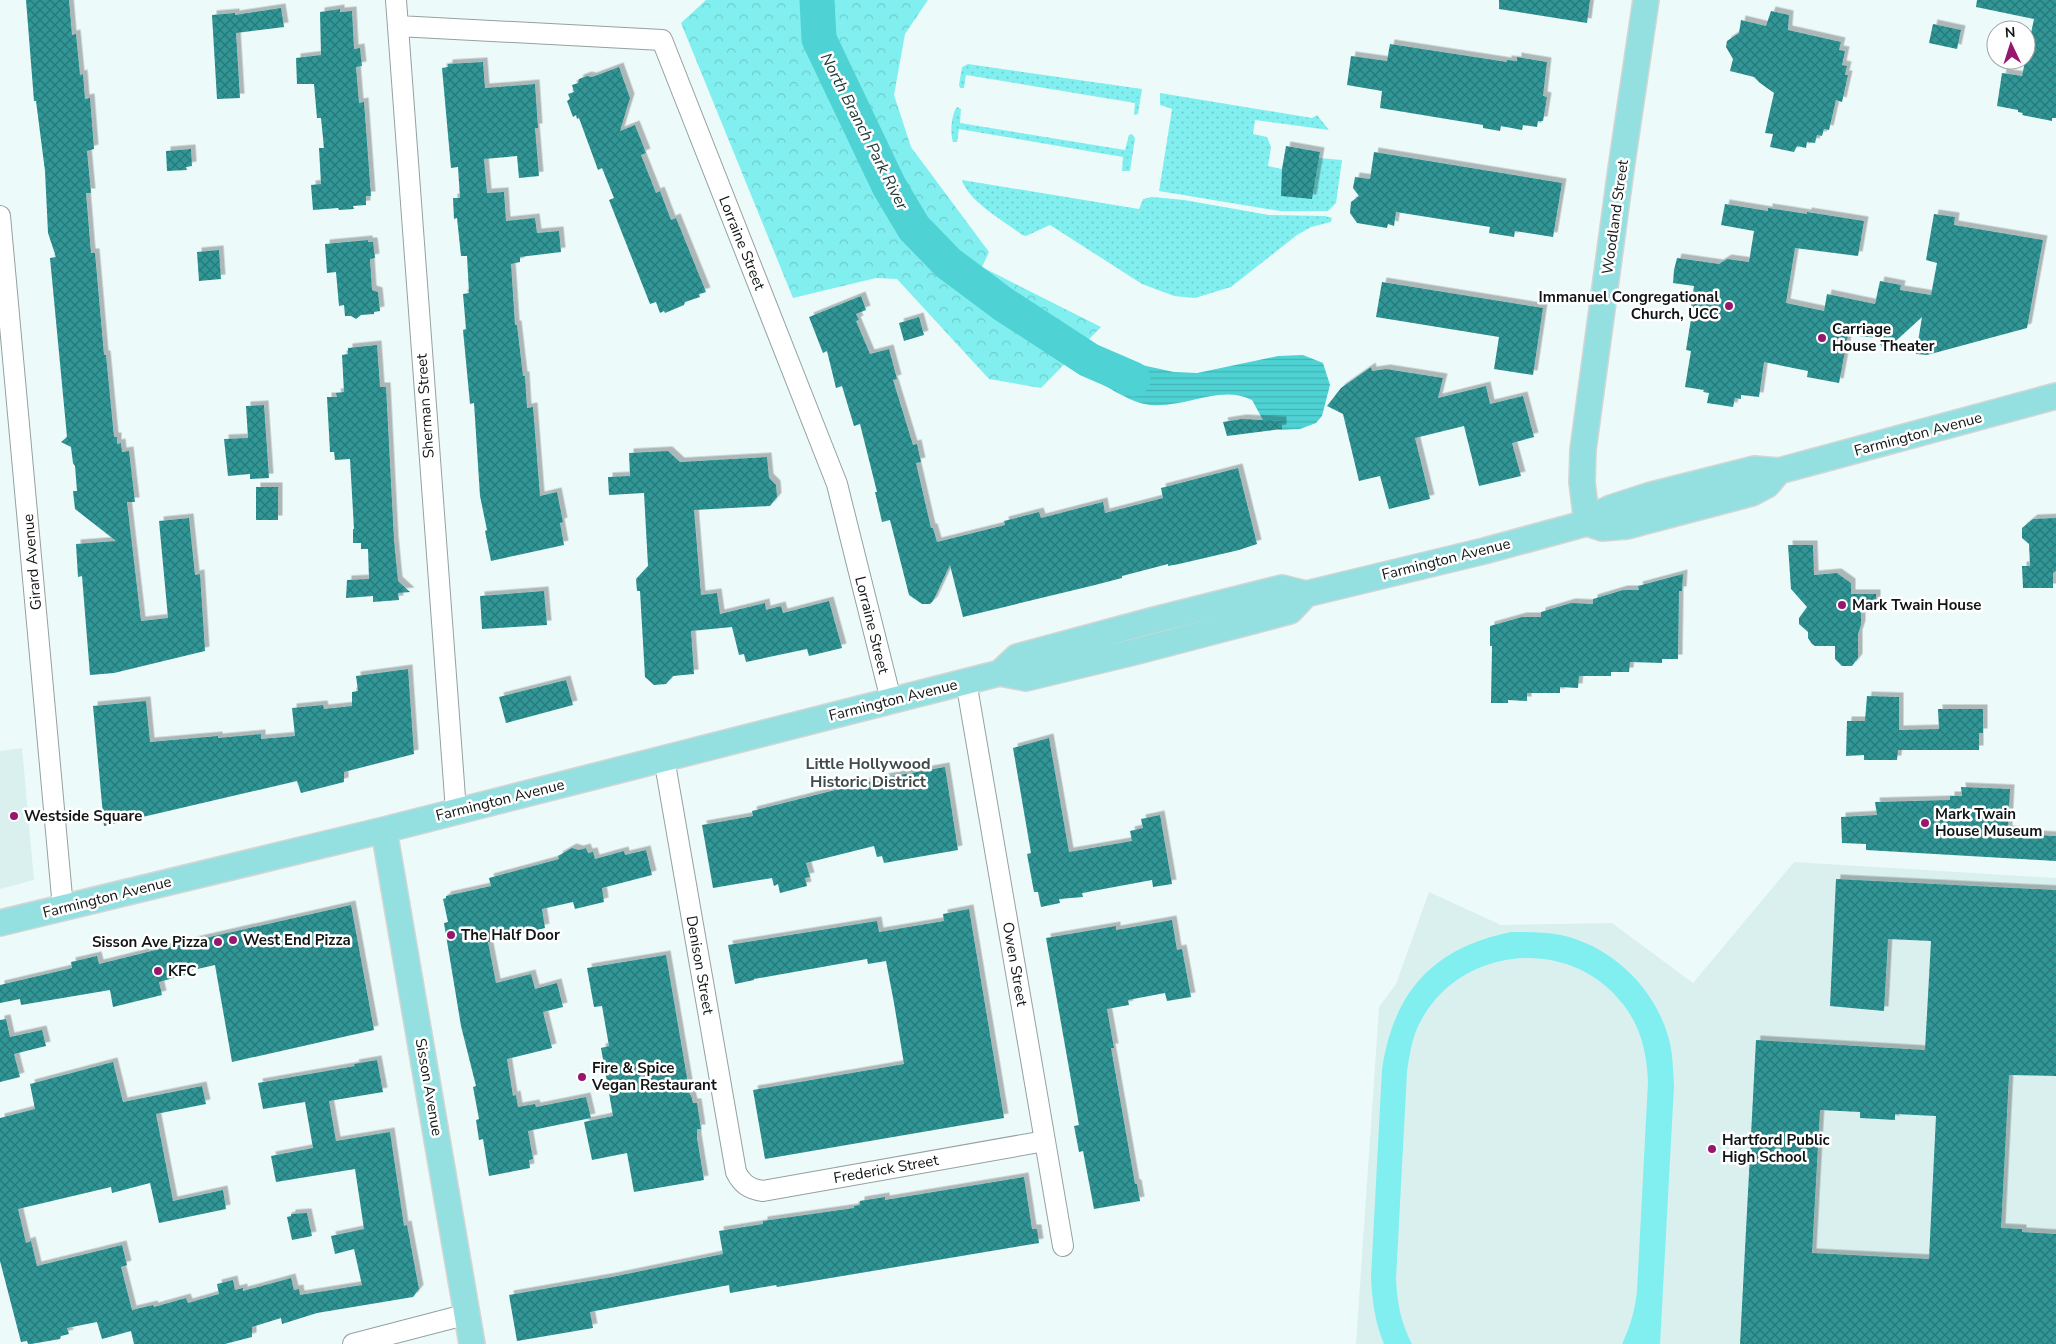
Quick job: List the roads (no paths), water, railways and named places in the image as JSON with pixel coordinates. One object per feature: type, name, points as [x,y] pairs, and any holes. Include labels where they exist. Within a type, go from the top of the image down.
[{"type":"main road","name":"Woodland Street","points":[[1587,523],[1582,482],[1583,450],[1646,0]]},
{"type":"main road","name":"Farmington Avenue","points":[[0,923],[384,830],[966,681],[1000,673],[1026,678],[1134,652],[1290,611],[1306,594],[1587,523],[1602,528],[1621,527],[1752,493],[1767,485],[1780,472],[2056,396]]},
{"type":"main road","name":"Sisson Avenue","points":[[384,830],[472,1344]]},
{"type":"street","name":"Sherman Street","points":[[396,0],[456,811]]},
{"type":"street","name":"Lorraine Street","points":[[398,26],[662,40],[837,484],[890,700]]},
{"type":"street","name":"Girard Avenue","points":[[0,216],[63,908]]},
{"type":"street","name":"Owen Street","points":[[966,681],[1063,1246]]},
{"type":"street","name":"Denison Street","points":[[664,758],[736,1172]]},
{"type":"street","name":"Frederick Street","points":[[736,1172],[741,1182],[753,1190],[763,1191],[1045,1141]]},
{"type":"street","points":[[353,1344],[468,1314]]},
{"type":"waterway","name":"North Branch Park River","points":[[817,0],[819,39],[889,186],[914,228],[948,263],[1003,304],[1089,360],[1133,379]]},
{"type":"place","name":"Immanuel Congregational Church, UCC","points":[[1729,306]]},
{"type":"place","name":"Carriage House Theater","points":[[1822,338]]},
{"type":"place","name":"Mark Twain House","points":[[1842,605]]},
{"type":"place","name":"Westside Square","points":[[14,816]]},
{"type":"place","name":"Mark Twain House Museum","points":[[1925,823]]},
{"type":"place","name":"The Half Door","points":[[451,935]]},
{"type":"place","name":"West End Pizza","points":[[233,940]]},
{"type":"place","name":"Sisson Ave Pizza","points":[[218,942]]},
{"type":"place","name":"KFC","points":[[158,971]]},
{"type":"place","name":"Fire & Spice Vegan Restaurant","points":[[582,1077]]},
{"type":"place","name":"Hartford Public High School","points":[[1712,1149]]},
{"type":"district","name":"Little Hollywood Historic District","points":[[868,772]]}]
